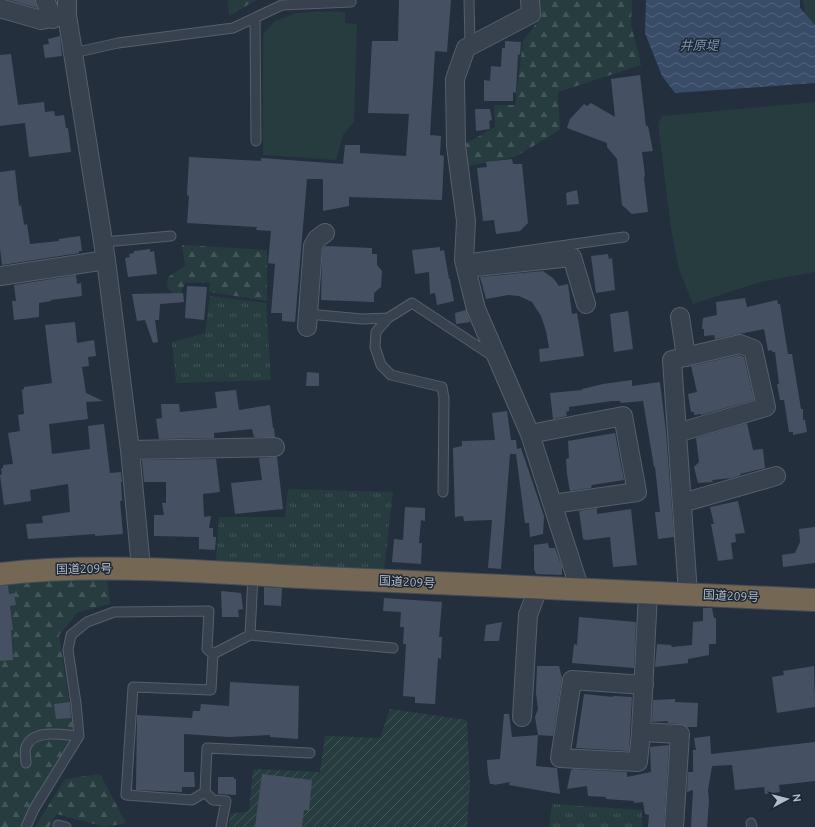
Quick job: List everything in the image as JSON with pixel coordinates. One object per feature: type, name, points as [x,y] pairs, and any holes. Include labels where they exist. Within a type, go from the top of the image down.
[{"type":"highway","name":"国道209号","points":[[0,574],[31,570],[141,568],[253,575],[815,600]]},
{"type":"street","points":[[45,0],[62,11],[73,53],[104,242],[130,450],[141,568]]},
{"type":"street","points":[[530,0],[531,14],[466,48],[455,79],[456,146],[466,221],[465,264],[476,309],[530,434],[580,590]]},
{"type":"street","points":[[0,8],[41,20],[62,11]]},
{"type":"street","points":[[307,320],[313,246],[317,239],[325,233]]},
{"type":"street","points":[[465,264],[572,257],[586,304]]},
{"type":"street","points":[[0,276],[106,260]]},
{"type":"street","points":[[680,317],[686,357]]},
{"type":"street","points":[[677,433],[766,407],[753,349],[740,344],[672,360],[688,594]]},
{"type":"street","points":[[530,434],[623,416],[637,492],[553,504]]},
{"type":"street","points":[[130,450],[275,447]]},
{"type":"street","points":[[682,503],[776,476]]},
{"type":"street","points":[[522,716],[528,615],[538,588]]},
{"type":"street","points":[[644,685],[572,680],[560,758],[638,762],[642,732],[648,593]]},
{"type":"street","points":[[642,732],[680,734],[674,827]]},
{"type":"lane","points":[[73,53],[118,43],[233,28],[282,5],[351,2],[351,0]]},
{"type":"lane","points":[[469,0],[470,46]]},
{"type":"lane","points":[[255,18],[256,141]]},
{"type":"lane","points":[[104,242],[171,236]]},
{"type":"lane","points":[[465,264],[624,237]]},
{"type":"lane","points":[[443,492],[444,398],[442,387],[391,375],[381,365],[375,347],[376,332],[388,318],[412,303],[497,359]]},
{"type":"lane","points":[[307,320],[388,318]]},
{"type":"lane","points":[[250,635],[253,575]]},
{"type":"lane","points":[[26,827],[34,809],[79,736],[76,703],[68,650],[71,635],[87,622],[114,612],[209,611],[207,649],[213,654]]},
{"type":"lane","points":[[213,654],[250,635],[393,648]]},
{"type":"lane","points":[[205,792],[192,800],[126,795],[133,687],[210,690],[213,654]]},
{"type":"lane","points":[[26,763],[26,747],[32,738],[42,734],[79,736]]},
{"type":"lane","points":[[221,827],[226,801],[213,800],[205,792],[207,748],[310,753]]},
{"type":"green space","points":[[228,0],[256,0],[229,16]]},
{"type":"green space","points":[[540,0],[632,0],[631,25],[641,65],[558,92],[560,130],[515,157],[467,166],[465,144],[495,127],[494,105],[515,105],[523,41],[541,17]]},
{"type":"green space","points":[[803,0],[815,0],[815,27],[805,15]]},
{"type":"green space","points":[[328,11],[345,12],[345,23],[357,24],[354,122],[343,135],[336,160],[263,155],[263,34],[275,21],[296,13]]},
{"type":"green space","points":[[815,102],[815,272],[760,282],[693,304],[679,270],[671,229],[658,124],[662,116]]},
{"type":"green space","points":[[182,245],[267,250],[267,301],[209,292],[210,282],[185,283],[179,298],[167,288],[168,277],[185,266]]},
{"type":"green space","points":[[210,296],[266,303],[271,380],[176,383],[172,342],[205,333]]},
{"type":"green space","points":[[288,489],[393,492],[384,569],[216,561],[219,517],[285,517]]},
{"type":"green space","points":[[107,578],[110,604],[78,612],[59,635],[73,726],[73,739],[25,827],[0,827],[0,582]]},
{"type":"green space","points":[[390,709],[467,720],[470,785],[467,827],[228,827],[231,814],[249,811],[253,769],[320,772],[325,736],[380,738]]},
{"type":"green space","points":[[100,774],[126,823],[105,827],[57,814],[49,827],[35,827],[65,779]]},
{"type":"green space","points":[[552,804],[642,810],[642,827],[549,827]]},
{"type":"water","name":"井原堤","points":[[646,0],[800,0],[800,8],[815,25],[815,83],[675,93],[662,76],[645,33]]},
{"type":"building","points":[[10,0],[35,0],[37,8]]},
{"type":"building","points":[[399,0],[451,0],[447,52],[435,51],[430,135],[441,136],[440,155],[444,156],[442,200],[349,197],[349,206],[323,211],[323,179],[307,179],[295,322],[282,321],[282,313],[271,313],[275,264],[268,263],[271,231],[256,230],[257,227],[187,223],[189,157],[261,161],[261,158],[343,164],[345,145],[360,145],[360,153],[406,156],[409,114],[368,113],[372,41],[398,41]]},
{"type":"building","points":[[60,36],[62,56],[45,58],[43,45],[49,44],[48,39]]},
{"type":"building","points":[[505,41],[521,42],[520,55],[518,54],[516,93],[513,92],[513,101],[484,101],[484,80],[490,81],[491,66],[501,67],[502,48],[505,48]]},
{"type":"building","points":[[11,54],[18,105],[44,102],[45,112],[54,111],[55,116],[64,115],[66,128],[68,128],[71,152],[29,157],[25,123],[0,126],[0,55]]},
{"type":"building","points":[[640,75],[646,126],[648,126],[653,151],[642,152],[648,212],[632,214],[622,205],[617,159],[607,147],[607,143],[567,128],[570,119],[584,104],[587,106],[591,103],[615,117],[611,79]]},
{"type":"building","points":[[475,109],[490,109],[492,120],[489,121],[490,129],[476,131]]},
{"type":"building","points":[[512,159],[513,164],[522,164],[528,223],[520,231],[496,234],[494,220],[483,221],[477,168],[487,167],[486,162]]},
{"type":"building","points":[[15,170],[19,206],[21,205],[24,225],[27,224],[30,244],[59,241],[59,239],[80,236],[82,251],[79,251],[79,253],[2,265],[0,248],[0,172]]},
{"type":"building","points":[[577,190],[579,204],[567,205],[566,193]]},
{"type":"building","points":[[325,246],[372,248],[372,254],[377,254],[377,265],[382,271],[381,287],[374,293],[374,302],[321,300],[322,260],[323,249]]},
{"type":"building","points":[[440,247],[440,251],[444,250],[454,301],[437,305],[435,293],[430,294],[429,272],[415,274],[412,250]]},
{"type":"building","points":[[150,249],[150,252],[154,251],[157,274],[128,277],[125,258],[130,257],[129,254],[134,253],[134,251]]},
{"type":"building","points":[[608,254],[609,259],[612,258],[615,290],[596,293],[591,256]]},
{"type":"building","points":[[543,271],[553,278],[559,286],[568,284],[572,314],[577,313],[584,356],[540,362],[539,349],[549,348],[546,331],[541,316],[532,302],[519,296],[508,295],[486,299],[480,277]]},
{"type":"building","points":[[76,275],[77,284],[81,283],[82,296],[39,303],[39,317],[14,320],[12,301],[16,301],[14,285]]},
{"type":"building","points":[[187,286],[207,287],[204,320],[185,318]]},
{"type":"building","points":[[183,293],[184,302],[160,304],[159,320],[155,320],[158,342],[153,343],[145,320],[137,321],[132,294]]},
{"type":"building","points":[[745,298],[747,307],[777,300],[778,304],[780,304],[788,354],[792,354],[801,409],[803,409],[803,420],[805,420],[807,432],[793,435],[793,432],[789,432],[784,400],[780,400],[777,384],[779,384],[775,352],[772,352],[772,350],[768,351],[764,329],[715,339],[714,335],[704,336],[704,329],[702,329],[703,318],[717,315],[716,302]]},
{"type":"building","points":[[466,310],[470,322],[456,324],[455,313]]},
{"type":"building","points":[[628,311],[633,349],[614,352],[610,314]]},
{"type":"building","points":[[75,322],[77,343],[94,340],[96,356],[88,357],[89,366],[82,367],[86,393],[103,401],[86,402],[88,419],[49,424],[52,454],[90,449],[88,426],[104,424],[110,473],[121,472],[122,501],[120,501],[123,534],[95,536],[95,534],[28,539],[26,524],[43,523],[42,516],[70,512],[68,484],[30,490],[31,501],[4,505],[0,475],[2,474],[1,469],[3,468],[3,465],[13,464],[8,433],[20,431],[18,415],[24,414],[22,390],[24,387],[52,383],[45,325]]},
{"type":"building","points":[[739,355],[744,357],[754,400],[701,415],[694,415],[694,412],[691,412],[688,394],[697,392],[691,366]]},
{"type":"building","points":[[307,372],[319,373],[319,386],[306,386]]},
{"type":"building","points":[[632,380],[632,386],[660,382],[666,432],[674,537],[658,539],[655,512],[660,512],[655,467],[643,401],[621,403],[620,401],[612,401],[569,407],[569,411],[566,412],[567,416],[553,419],[550,393],[582,390],[603,384]]},
{"type":"building","points":[[236,390],[239,410],[270,405],[275,437],[254,437],[252,429],[214,433],[214,438],[159,439],[156,419],[162,418],[161,404],[179,404],[180,412],[217,408],[215,392]]},
{"type":"building","points":[[507,411],[511,440],[516,440],[517,449],[521,448],[544,516],[543,534],[530,537],[529,523],[525,523],[516,454],[510,454],[501,569],[488,568],[492,520],[464,521],[463,516],[455,517],[453,448],[462,446],[462,441],[495,440],[492,413]]},
{"type":"building","points":[[747,423],[753,450],[763,449],[765,468],[740,474],[741,475],[732,478],[698,483],[694,467],[699,462],[696,438]]},
{"type":"building","points":[[615,433],[624,480],[592,485],[591,488],[570,491],[566,459],[569,458],[568,441]]},
{"type":"building","points":[[277,457],[283,509],[235,514],[231,483],[262,480],[259,458]]},
{"type":"building","points":[[216,459],[220,492],[203,494],[204,517],[211,516],[209,528],[213,528],[213,537],[216,537],[215,550],[199,549],[199,537],[154,536],[154,515],[164,515],[162,503],[166,503],[166,482],[144,482],[142,460]]},
{"type":"building","points":[[738,501],[745,533],[735,534],[736,542],[731,543],[733,559],[718,561],[711,524],[714,524],[710,507]]},
{"type":"building","points":[[405,507],[425,508],[425,521],[421,520],[419,543],[422,543],[421,564],[392,562],[394,539],[403,540]]},
{"type":"building","points":[[597,508],[597,514],[631,509],[637,565],[613,567],[610,537],[586,540],[583,539],[579,511]]},
{"type":"building","points":[[815,527],[815,563],[783,567],[782,555],[795,553],[800,542],[799,529]]},
{"type":"building","points":[[548,543],[549,548],[555,548],[562,567],[562,575],[536,574],[534,569],[534,545]]},
{"type":"building","points":[[0,586],[8,586],[9,594],[14,593],[16,605],[10,606],[13,630],[11,630],[13,660],[0,661]]},
{"type":"building","points":[[264,587],[282,588],[281,606],[264,605]]},
{"type":"building","points":[[221,591],[241,593],[243,609],[238,610],[239,617],[222,617]]},
{"type":"building","points":[[384,598],[442,602],[439,637],[442,637],[441,659],[438,658],[435,704],[415,703],[415,697],[403,696],[406,644],[403,644],[404,627],[400,627],[401,612],[383,611]]},
{"type":"building","points":[[703,608],[712,608],[714,618],[716,618],[716,644],[709,644],[709,655],[688,659],[688,663],[655,667],[657,644],[671,645],[672,647],[692,645],[693,622],[703,621]]},
{"type":"building","points":[[579,617],[636,622],[634,668],[572,663],[574,644],[577,645]]},
{"type":"building","points":[[502,622],[499,641],[484,641],[486,625]]},
{"type":"building","points":[[537,666],[559,666],[562,678],[553,736],[538,735],[535,717],[538,709],[536,693]]},
{"type":"building","points":[[814,666],[815,707],[777,713],[772,677],[784,675],[783,671]]},
{"type":"building","points":[[230,682],[299,686],[298,739],[270,737],[270,735],[229,737],[184,734],[184,772],[194,772],[195,787],[182,787],[182,792],[136,790],[137,715],[192,718],[193,711],[200,711],[201,704],[229,706]]},
{"type":"building","points":[[584,694],[632,697],[629,751],[576,748]]},
{"type":"building","points":[[675,699],[675,702],[698,703],[697,727],[687,727],[681,724],[668,723],[668,721],[652,722],[653,700]]},
{"type":"building","points":[[70,702],[71,718],[56,719],[54,704]]},
{"type":"building","points":[[504,714],[509,714],[512,737],[538,735],[536,766],[557,768],[560,794],[509,785],[510,782],[494,785],[490,784],[487,760],[500,759]]},
{"type":"building","points":[[710,736],[711,754],[815,742],[815,781],[779,785],[780,792],[765,794],[764,787],[735,790],[732,765],[712,766],[708,790],[709,801],[707,827],[691,827],[693,790],[687,792],[688,772],[693,772],[693,750],[696,750],[694,738]]},
{"type":"building","points":[[669,745],[664,827],[648,827],[649,815],[645,814],[643,802],[634,803],[634,801],[588,796],[587,786],[567,789],[571,770],[573,769],[627,772],[627,777],[651,772],[650,747]]},
{"type":"building","points":[[262,774],[312,780],[309,811],[304,810],[302,827],[255,827]]},
{"type":"building","points":[[218,777],[234,777],[234,779],[236,779],[236,795],[218,794]]}]
